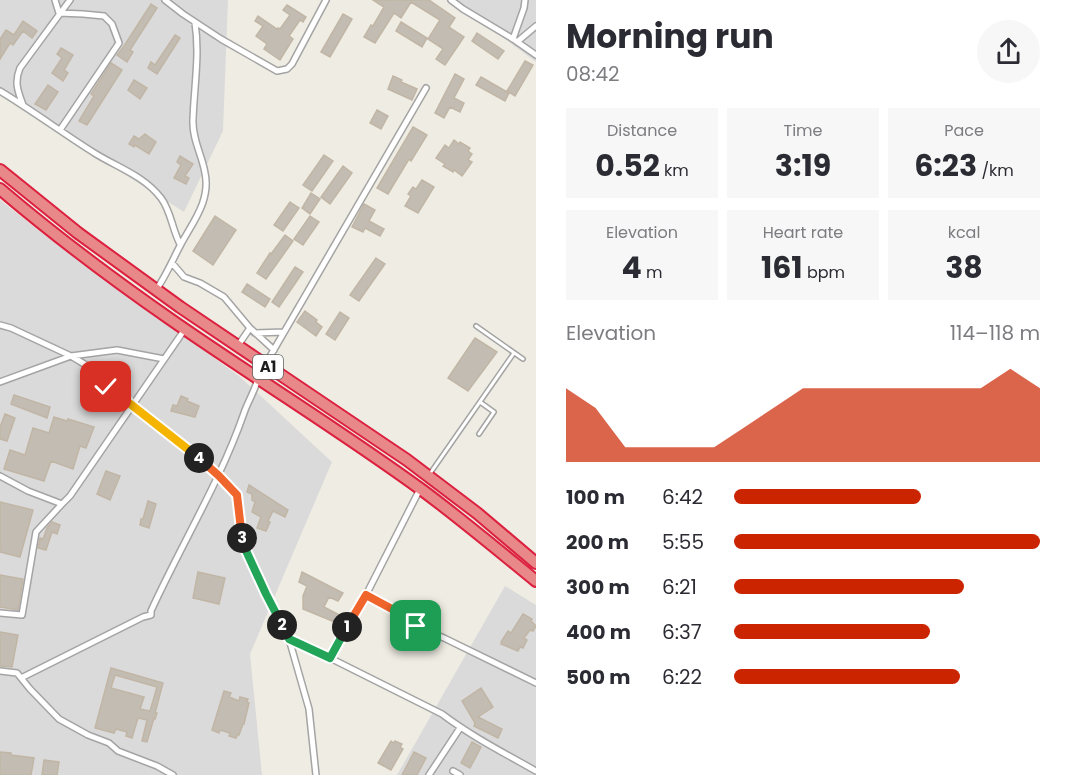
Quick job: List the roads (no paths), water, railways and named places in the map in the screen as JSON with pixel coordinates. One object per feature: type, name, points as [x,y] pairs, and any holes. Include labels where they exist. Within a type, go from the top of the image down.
[{"type":"highway","name":"A1","points":[[0,170],[78,233],[156,290],[407,460],[477,513],[536,563]]},
{"type":"highway","name":"A1","points":[[0,189],[69,245],[185,329],[420,489],[536,581]]},
{"type":"highway","points":[[226,357],[236,346]]},
{"type":"highway","points":[[398,474],[407,460]]},
{"type":"street","points":[[55,0],[59,13]]},
{"type":"street","points":[[22,105],[16,85],[16,76],[70,0]]},
{"type":"street","points":[[165,0],[195,23],[277,71],[287,69],[292,64],[326,0]]},
{"type":"street","points":[[451,0],[515,40],[536,56]]},
{"type":"street","points":[[515,40],[525,0]]},
{"type":"street","points":[[59,13],[104,16],[112,24],[119,43],[60,130]]},
{"type":"street","points":[[156,290],[201,208],[206,191],[206,174],[196,145],[193,120],[197,61],[195,23]]},
{"type":"street","points":[[515,40],[536,26]]},
{"type":"street","points":[[265,365],[426,88]]},
{"type":"street","points":[[0,91],[152,187],[166,207],[180,244]]},
{"type":"street","points":[[172,263],[184,277],[224,297],[250,328],[274,350]]},
{"type":"street","points":[[0,325],[11,328],[86,365],[106,387],[187,447],[237,495],[242,542],[289,639],[309,709],[316,775]]},
{"type":"street","points":[[236,346],[250,328]]},
{"type":"street","points":[[0,613],[22,615],[36,532],[70,496],[185,329]]},
{"type":"street","points":[[255,333],[284,332]]},
{"type":"street","points":[[0,382],[70,356],[117,350],[164,359]]},
{"type":"street","points":[[21,678],[143,616],[151,615],[164,582],[219,476],[258,378]]},
{"type":"street","points":[[0,476],[28,491],[62,504]]},
{"type":"street","points":[[330,658],[366,595],[420,489]]},
{"type":"street","points":[[366,595],[392,609],[416,626],[536,683]]},
{"type":"street","points":[[289,639],[442,714],[460,728],[536,771]]},
{"type":"street","points":[[0,670],[17,673],[59,719],[88,735],[109,743],[118,751],[157,766],[173,775]]},
{"type":"street","points":[[429,775],[460,728]]},
{"type":"street","points":[[453,771],[460,775]]},
{"type":"lane","points":[[476,326],[523,359]]},
{"type":"lane","points":[[428,476],[514,353]]},
{"type":"lane","points":[[479,434],[494,412],[480,402]]}]
